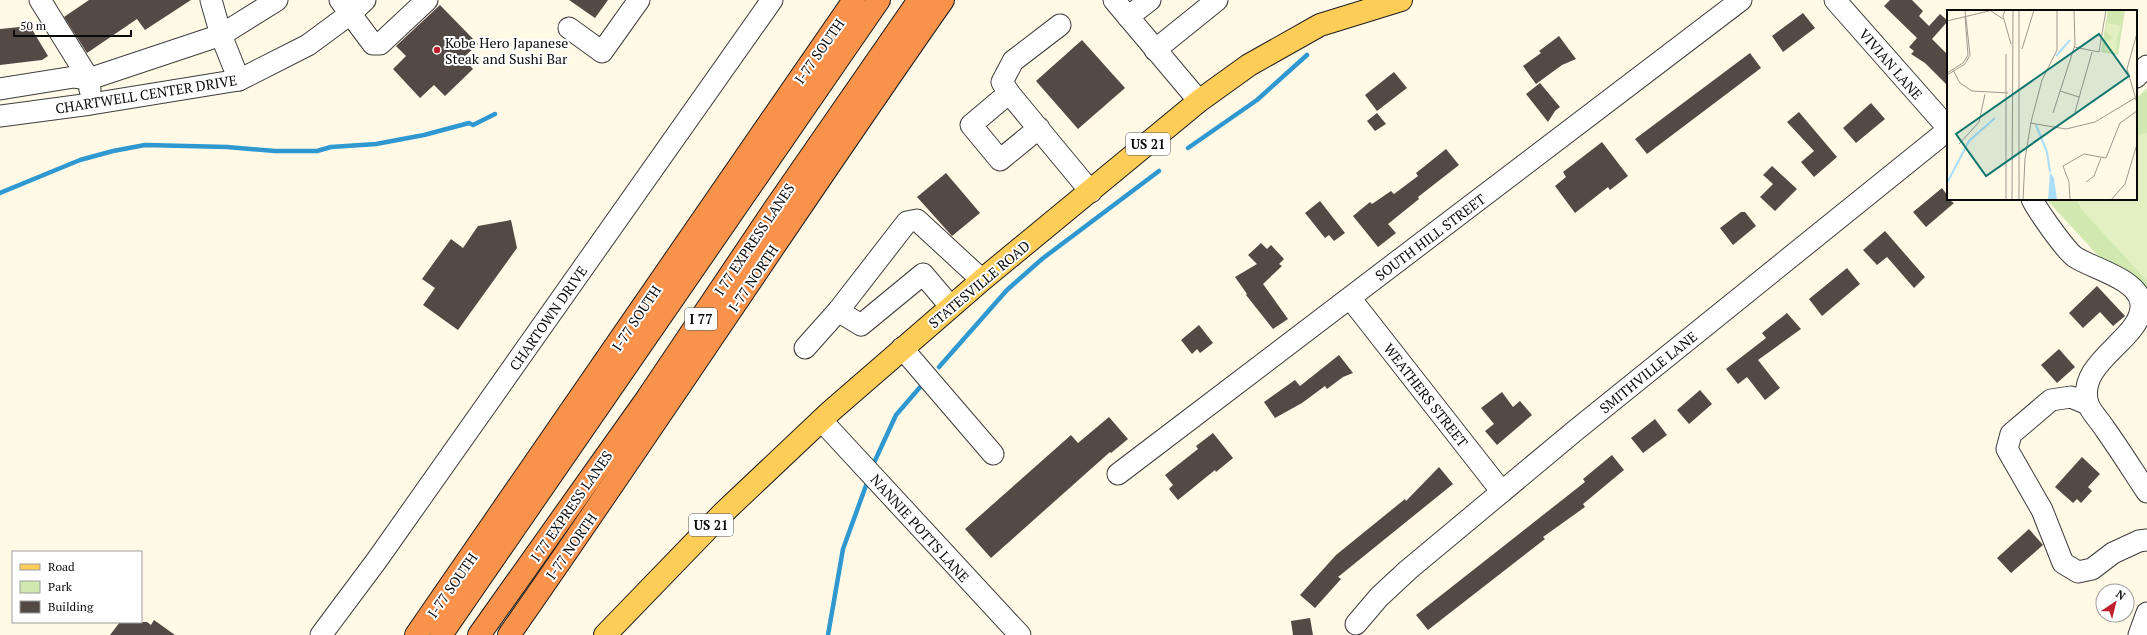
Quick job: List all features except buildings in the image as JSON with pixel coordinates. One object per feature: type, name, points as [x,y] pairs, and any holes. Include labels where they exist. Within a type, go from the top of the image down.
[{"type":"highway","name":"I-77 SOUTH","points":[[416,635],[854,0]]},
{"type":"highway","name":"I 77","points":[[441,635],[879,0]]},
{"type":"highway","name":"I 77 EXPRESS LANES","points":[[478,635],[644,403],[919,0]]},
{"type":"highway","name":"I-77 NORTH","points":[[509,635],[608,494],[794,215],[943,0]]},
{"type":"main road","name":"STATESVILLE ROAD","points":[[605,635],[723,513],[821,420],[982,280],[1091,192],[1198,101],[1249,65],[1320,25],[1394,1]]},
{"type":"street","points":[[40,0],[89,79],[91,104]]},
{"type":"street","points":[[211,0],[221,34],[239,80]]},
{"type":"street","points":[[0,88],[74,77],[89,79],[221,34],[277,0]]},
{"type":"street","points":[[352,5],[373,44],[380,44],[427,0]]},
{"type":"street","points":[[569,28],[602,52],[639,0]]},
{"type":"street","name":"CHARTOWN DRIVE","points":[[321,635],[391,540],[772,0]]},
{"type":"street","points":[[1114,0],[1198,101]]},
{"type":"street","points":[[1128,17],[1150,0]]},
{"type":"street","points":[[1155,50],[1217,0]]},
{"type":"street","name":"SOUTH HILL STREET","points":[[1118,474],[1741,0]]},
{"type":"street","name":"VIVIAN LANE","points":[[1835,0],[1947,128]]},
{"type":"street","name":"CHARTWELL CENTER DRIVE","points":[[0,116],[91,104],[239,80],[308,45],[352,5]]},
{"type":"street","points":[[1060,25],[1013,61],[1002,82],[1008,93],[1039,128],[1091,192]]},
{"type":"street","points":[[2137,76],[2147,66]]},
{"type":"street","points":[[1008,93],[971,125],[1000,160],[1039,128]]},
{"type":"street","name":"SMITHVILLE LANE","points":[[1356,624],[1379,597],[1502,492],[1947,130]]},
{"type":"street","points":[[2032,200],[2037,210],[2074,257],[2111,274],[2135,289],[2141,304],[2140,320],[2095,368],[2087,385],[2088,404],[2147,492]]},
{"type":"street","points":[[805,348],[838,310],[907,222],[917,220],[982,280]]},
{"type":"street","points":[[838,310],[861,325],[923,274],[951,307]]},
{"type":"street","name":"WEATHERS STREET","points":[[1350,298],[1502,492]]},
{"type":"street","points":[[902,348],[993,454]]},
{"type":"street","points":[[2088,404],[2071,397],[2052,400],[2011,434],[2007,449],[2042,510],[2063,563],[2078,572],[2092,569],[2113,553],[2138,541],[2147,540]]},
{"type":"street","name":"NANNIE POTTS LANE","points":[[821,420],[1020,635]]},
{"type":"street","points":[[2139,635],[2147,613]]},
{"type":"green space","points":[[2147,88],[2147,309],[2047,200],[2137,200],[2137,98]]},
{"type":"green space","points":[[2147,133],[2147,281],[2082,210],[2077,200],[2137,200],[2137,136]]},
{"type":"waterway","points":[[1188,148],[1257,100],[1307,55]]},
{"type":"waterway","points":[[0,193],[80,160],[113,151],[145,145],[227,147],[275,151],[317,151],[331,147],[376,144],[424,135],[469,123],[473,125],[495,114]]},
{"type":"waterway","points":[[939,367],[1007,290],[1042,259],[1159,171]]},
{"type":"waterway","points":[[872,467],[896,415],[921,386]]},
{"type":"waterway","points":[[828,635],[843,549],[868,480]]},
{"type":"place","name":"Kobe Hero Japanese Steak and Sushi Bar","points":[[437,50]]}]
